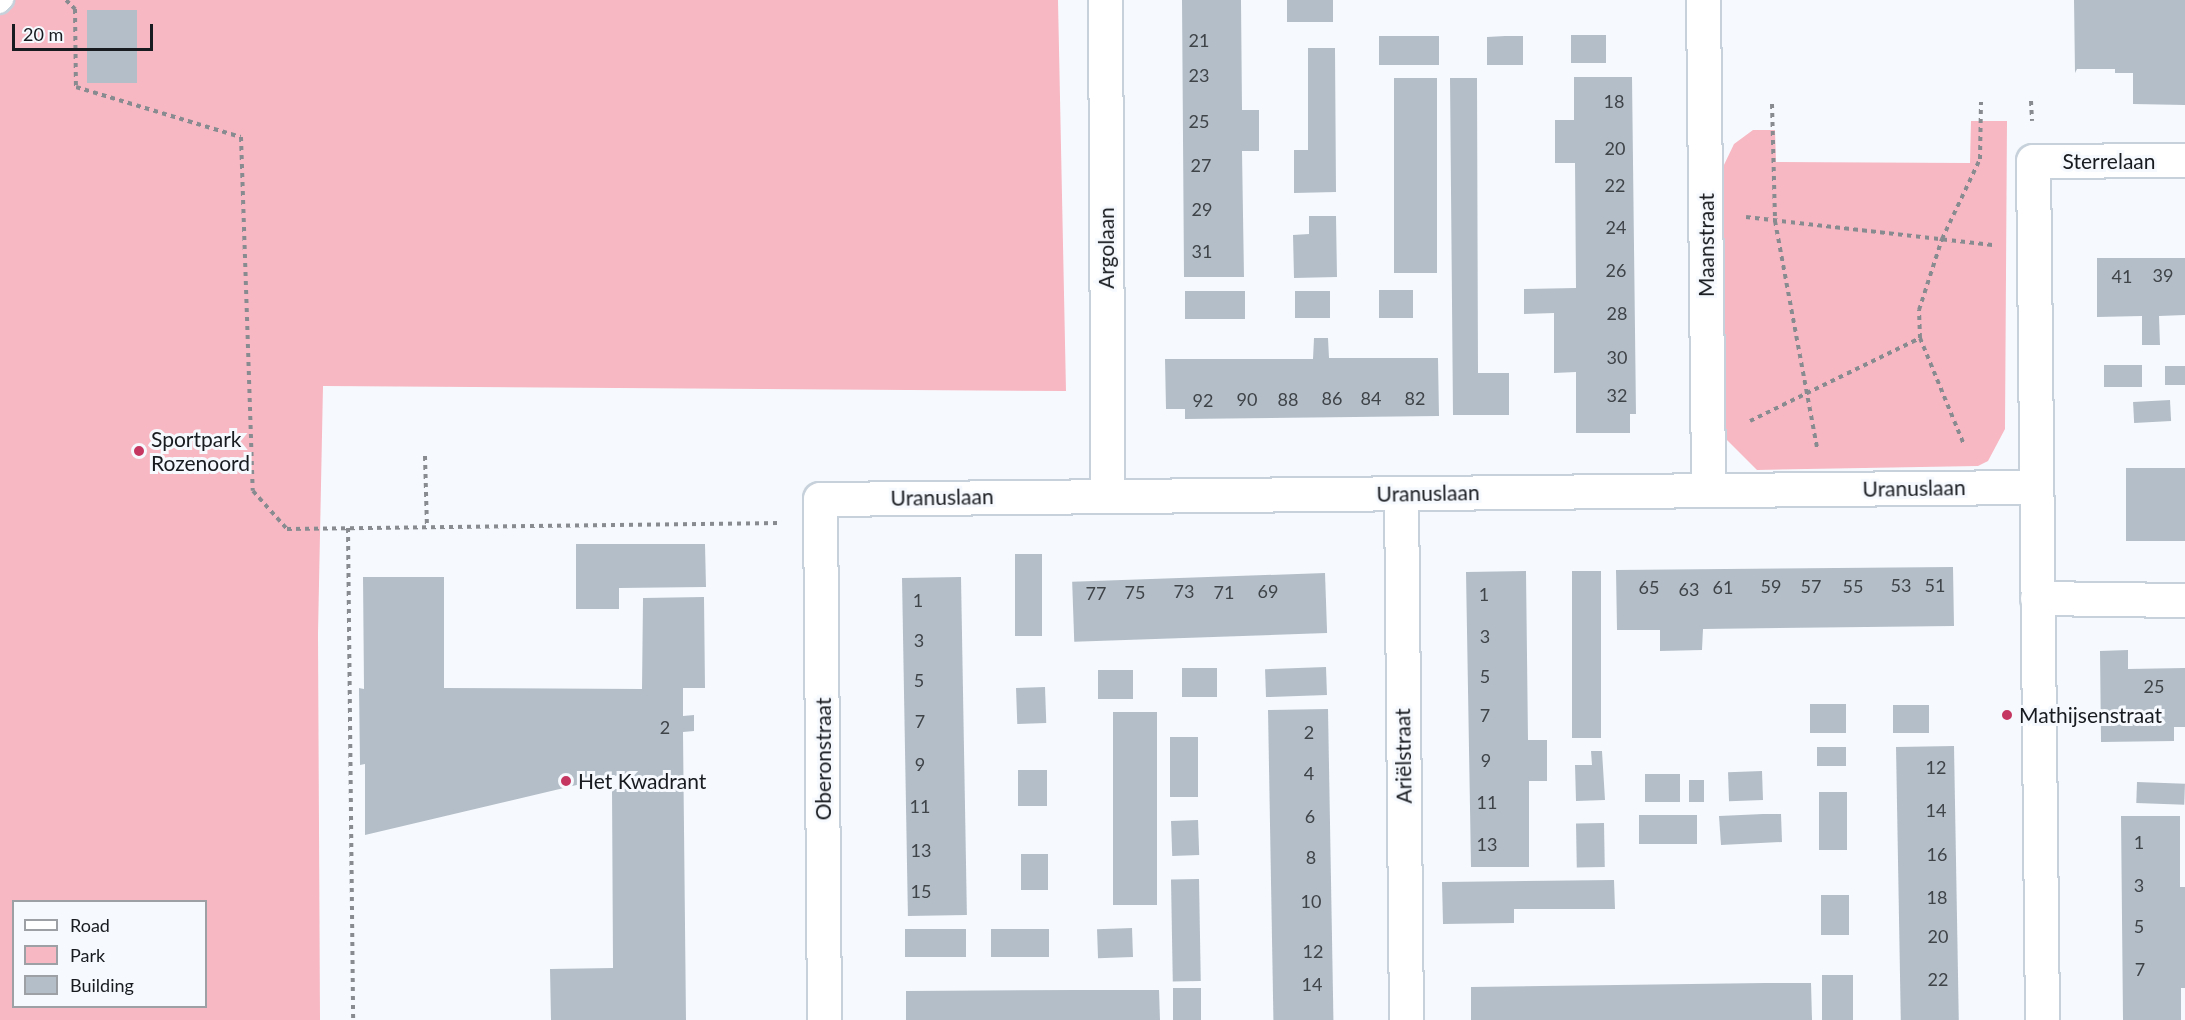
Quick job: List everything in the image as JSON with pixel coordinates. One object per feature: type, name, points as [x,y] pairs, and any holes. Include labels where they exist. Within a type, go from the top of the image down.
[{"type":"street","name":"Argolaan","points":[[1104,0],[1108,496]]},
{"type":"street","name":"Maanstraat","points":[[1703,0],[1708,490]]},
{"type":"street","name":"Sterrelaan","points":[[2034,249],[2033,161],[2185,160]]},
{"type":"street","points":[[2034,249],[2042,1020]]},
{"type":"street","name":"Uranuslaan","points":[[821,510],[1108,496],[2036,487]]},
{"type":"street","name":"Ariëlstraat","points":[[1401,493],[1406,1020]]},
{"type":"street","name":"Oberonstraat","points":[[821,510],[825,1020]]},
{"type":"street","points":[[2037,598],[2185,600]]},
{"type":"lane","points":[[0,4],[4,0]]},
{"type":"path","points":[[66,0],[75,9],[76,87],[241,137],[253,490],[287,529],[427,528],[821,510]]},
{"type":"path","points":[[1973,487],[1972,465],[1920,338],[1919,310],[1942,239],[1980,159],[1981,102]]},
{"type":"path","points":[[1772,104],[1775,221],[1825,489]]},
{"type":"path","points":[[1706,213],[2034,249]]},
{"type":"path","points":[[1707,441],[1920,338]]},
{"type":"path","points":[[425,456],[427,528]]},
{"type":"path","points":[[348,528],[353,1020]]},
{"type":"green space","points":[[0,0],[1058,0],[1066,391],[323,386],[318,634],[320,1020],[0,1020]]},
{"type":"green space","points":[[1971,121],[2007,121],[2005,429],[1988,461],[1978,466],[1757,470],[1723,436],[1722,169],[1734,144],[1753,130],[1775,130],[1776,162],[1970,163]]},
{"type":"building","points":[[1182,0],[1241,0],[1242,110],[1259,110],[1259,151],[1242,151],[1244,277],[1184,277]]},
{"type":"building","points":[[1287,0],[1333,0],[1333,22],[1287,22]]},
{"type":"building","points":[[2074,0],[2185,0],[2185,105],[2133,104],[2133,73],[2115,73],[2115,69],[2077,69],[2075,73]]},
{"type":"building","points":[[87,10],[137,10],[137,83],[87,83]]},
{"type":"building","points":[[1571,35],[1606,35],[1606,63],[1571,63]]},
{"type":"building","points":[[1379,36],[1439,36],[1439,65],[1379,65]]},
{"type":"building","points":[[1523,36],[1523,65],[1487,65],[1487,37]]},
{"type":"building","points":[[1308,48],[1335,48],[1336,192],[1294,193],[1294,150],[1308,150]]},
{"type":"building","points":[[1574,77],[1632,77],[1636,414],[1630,414],[1630,433],[1576,433],[1576,372],[1554,373],[1554,313],[1524,314],[1524,289],[1576,288],[1575,163],[1555,163],[1555,120],[1574,120]]},
{"type":"building","points":[[1394,78],[1437,78],[1437,273],[1394,273]]},
{"type":"building","points":[[1450,78],[1477,78],[1478,373],[1509,373],[1509,415],[1453,415]]},
{"type":"building","points":[[1309,216],[1336,216],[1337,277],[1294,278],[1293,235],[1309,234]]},
{"type":"building","points":[[2097,258],[2185,258],[2185,315],[2159,316],[2160,345],[2142,345],[2142,316],[2097,317]]},
{"type":"building","points":[[1379,290],[1413,290],[1413,318],[1379,318]]},
{"type":"building","points":[[1185,291],[1245,291],[1245,319],[1185,319]]},
{"type":"building","points":[[1295,291],[1330,291],[1330,318],[1295,318]]},
{"type":"building","points":[[1314,338],[1328,338],[1329,358],[1438,358],[1439,416],[1185,419],[1185,409],[1166,409],[1165,359],[1313,359]]},
{"type":"building","points":[[2104,365],[2142,365],[2142,387],[2104,387]]},
{"type":"building","points":[[2165,366],[2185,366],[2185,385],[2165,385]]},
{"type":"building","points":[[2170,400],[2171,421],[2134,423],[2133,402]]},
{"type":"building","points":[[2126,468],[2185,468],[2185,541],[2126,541]]},
{"type":"building","points":[[576,544],[705,544],[706,587],[619,588],[619,609],[576,609]]},
{"type":"building","points":[[1015,554],[1042,554],[1042,636],[1015,636]]},
{"type":"building","points":[[1953,567],[1954,626],[1703,629],[1702,650],[1660,651],[1660,630],[1617,630],[1616,570]]},
{"type":"building","points":[[1526,571],[1528,740],[1547,740],[1547,781],[1529,781],[1529,867],[1471,867],[1466,572]]},
{"type":"building","points":[[1572,571],[1601,571],[1601,738],[1572,738]]},
{"type":"building","points":[[1325,573],[1327,633],[1074,642],[1072,582]]},
{"type":"building","points":[[363,577],[444,577],[444,688],[642,689],[643,598],[704,597],[705,688],[683,688],[683,716],[694,715],[694,731],[683,732],[686,1020],[551,1020],[550,969],[613,968],[612,789],[623,789],[623,774],[365,835],[365,764],[360,765],[359,688],[364,689]]},
{"type":"building","points":[[961,577],[967,915],[908,916],[902,578]]},
{"type":"building","points":[[2128,650],[2128,669],[2185,668],[2185,727],[2174,727],[2174,741],[2101,742],[2100,651]]},
{"type":"building","points":[[1326,667],[1327,695],[1266,697],[1265,669]]},
{"type":"building","points":[[1182,668],[1217,668],[1217,697],[1182,697]]},
{"type":"building","points":[[1098,670],[1133,670],[1133,699],[1098,699]]},
{"type":"building","points":[[1045,687],[1046,723],[1017,724],[1016,688]]},
{"type":"building","points":[[1810,704],[1846,704],[1846,733],[1810,733]]},
{"type":"building","points":[[1893,705],[1929,705],[1929,733],[1893,733]]},
{"type":"building","points":[[1328,709],[1333,1020],[1273,1020],[1268,710]]},
{"type":"building","points":[[1113,712],[1157,712],[1157,905],[1113,905]]},
{"type":"building","points":[[1170,737],[1198,737],[1198,797],[1170,797]]},
{"type":"building","points":[[1954,746],[1959,1020],[1901,1020],[1896,747]]},
{"type":"building","points":[[1817,747],[1846,747],[1846,766],[1817,766]]},
{"type":"building","points":[[1591,751],[1602,751],[1605,800],[1576,801],[1575,765],[1592,765]]},
{"type":"building","points":[[1018,770],[1047,770],[1047,806],[1018,806]]},
{"type":"building","points":[[1762,771],[1763,800],[1729,801],[1728,772]]},
{"type":"building","points":[[1645,774],[1680,774],[1680,802],[1645,802]]},
{"type":"building","points":[[1689,780],[1704,780],[1704,802],[1689,802]]},
{"type":"building","points":[[2137,782],[2185,784],[2184,805],[2136,803]]},
{"type":"building","points":[[1819,792],[1847,792],[1847,850],[1819,850]]},
{"type":"building","points":[[1781,814],[1782,842],[1721,845],[1719,816]]},
{"type":"building","points":[[1639,815],[1697,815],[1697,844],[1639,844]]},
{"type":"building","points":[[2121,816],[2180,816],[2180,887],[2185,887],[2185,988],[2181,988],[2181,1020],[2123,1020]]},
{"type":"building","points":[[1198,820],[1199,855],[1172,856],[1171,821]]},
{"type":"building","points":[[1576,823],[1604,823],[1605,867],[1577,867]]},
{"type":"building","points":[[1021,854],[1048,854],[1048,890],[1021,890]]},
{"type":"building","points":[[1171,879],[1199,879],[1201,981],[1173,981]]},
{"type":"building","points":[[1614,880],[1615,909],[1514,909],[1514,923],[1443,924],[1442,882]]},
{"type":"building","points":[[1821,895],[1849,895],[1849,935],[1821,935]]},
{"type":"building","points":[[1132,928],[1133,957],[1098,958],[1097,929]]},
{"type":"building","points":[[905,929],[966,929],[966,957],[905,957]]},
{"type":"building","points":[[991,929],[1049,929],[1049,957],[991,957]]},
{"type":"building","points":[[1822,975],[1853,975],[1853,1020],[1822,1020]]},
{"type":"building","points":[[1811,983],[1812,1020],[1471,1020],[1471,987]]},
{"type":"building","points":[[1173,988],[1201,988],[1201,1020],[1173,1020]]},
{"type":"building","points":[[1159,990],[1160,1020],[906,1020],[906,991]]},
{"type":"place","name":"Sportpark Rozenoord","points":[[139,451]]},
{"type":"place","name":"Mathijsenstraat","points":[[2007,715]]},
{"type":"place","name":"Het Kwadrant","points":[[566,781]]}]
